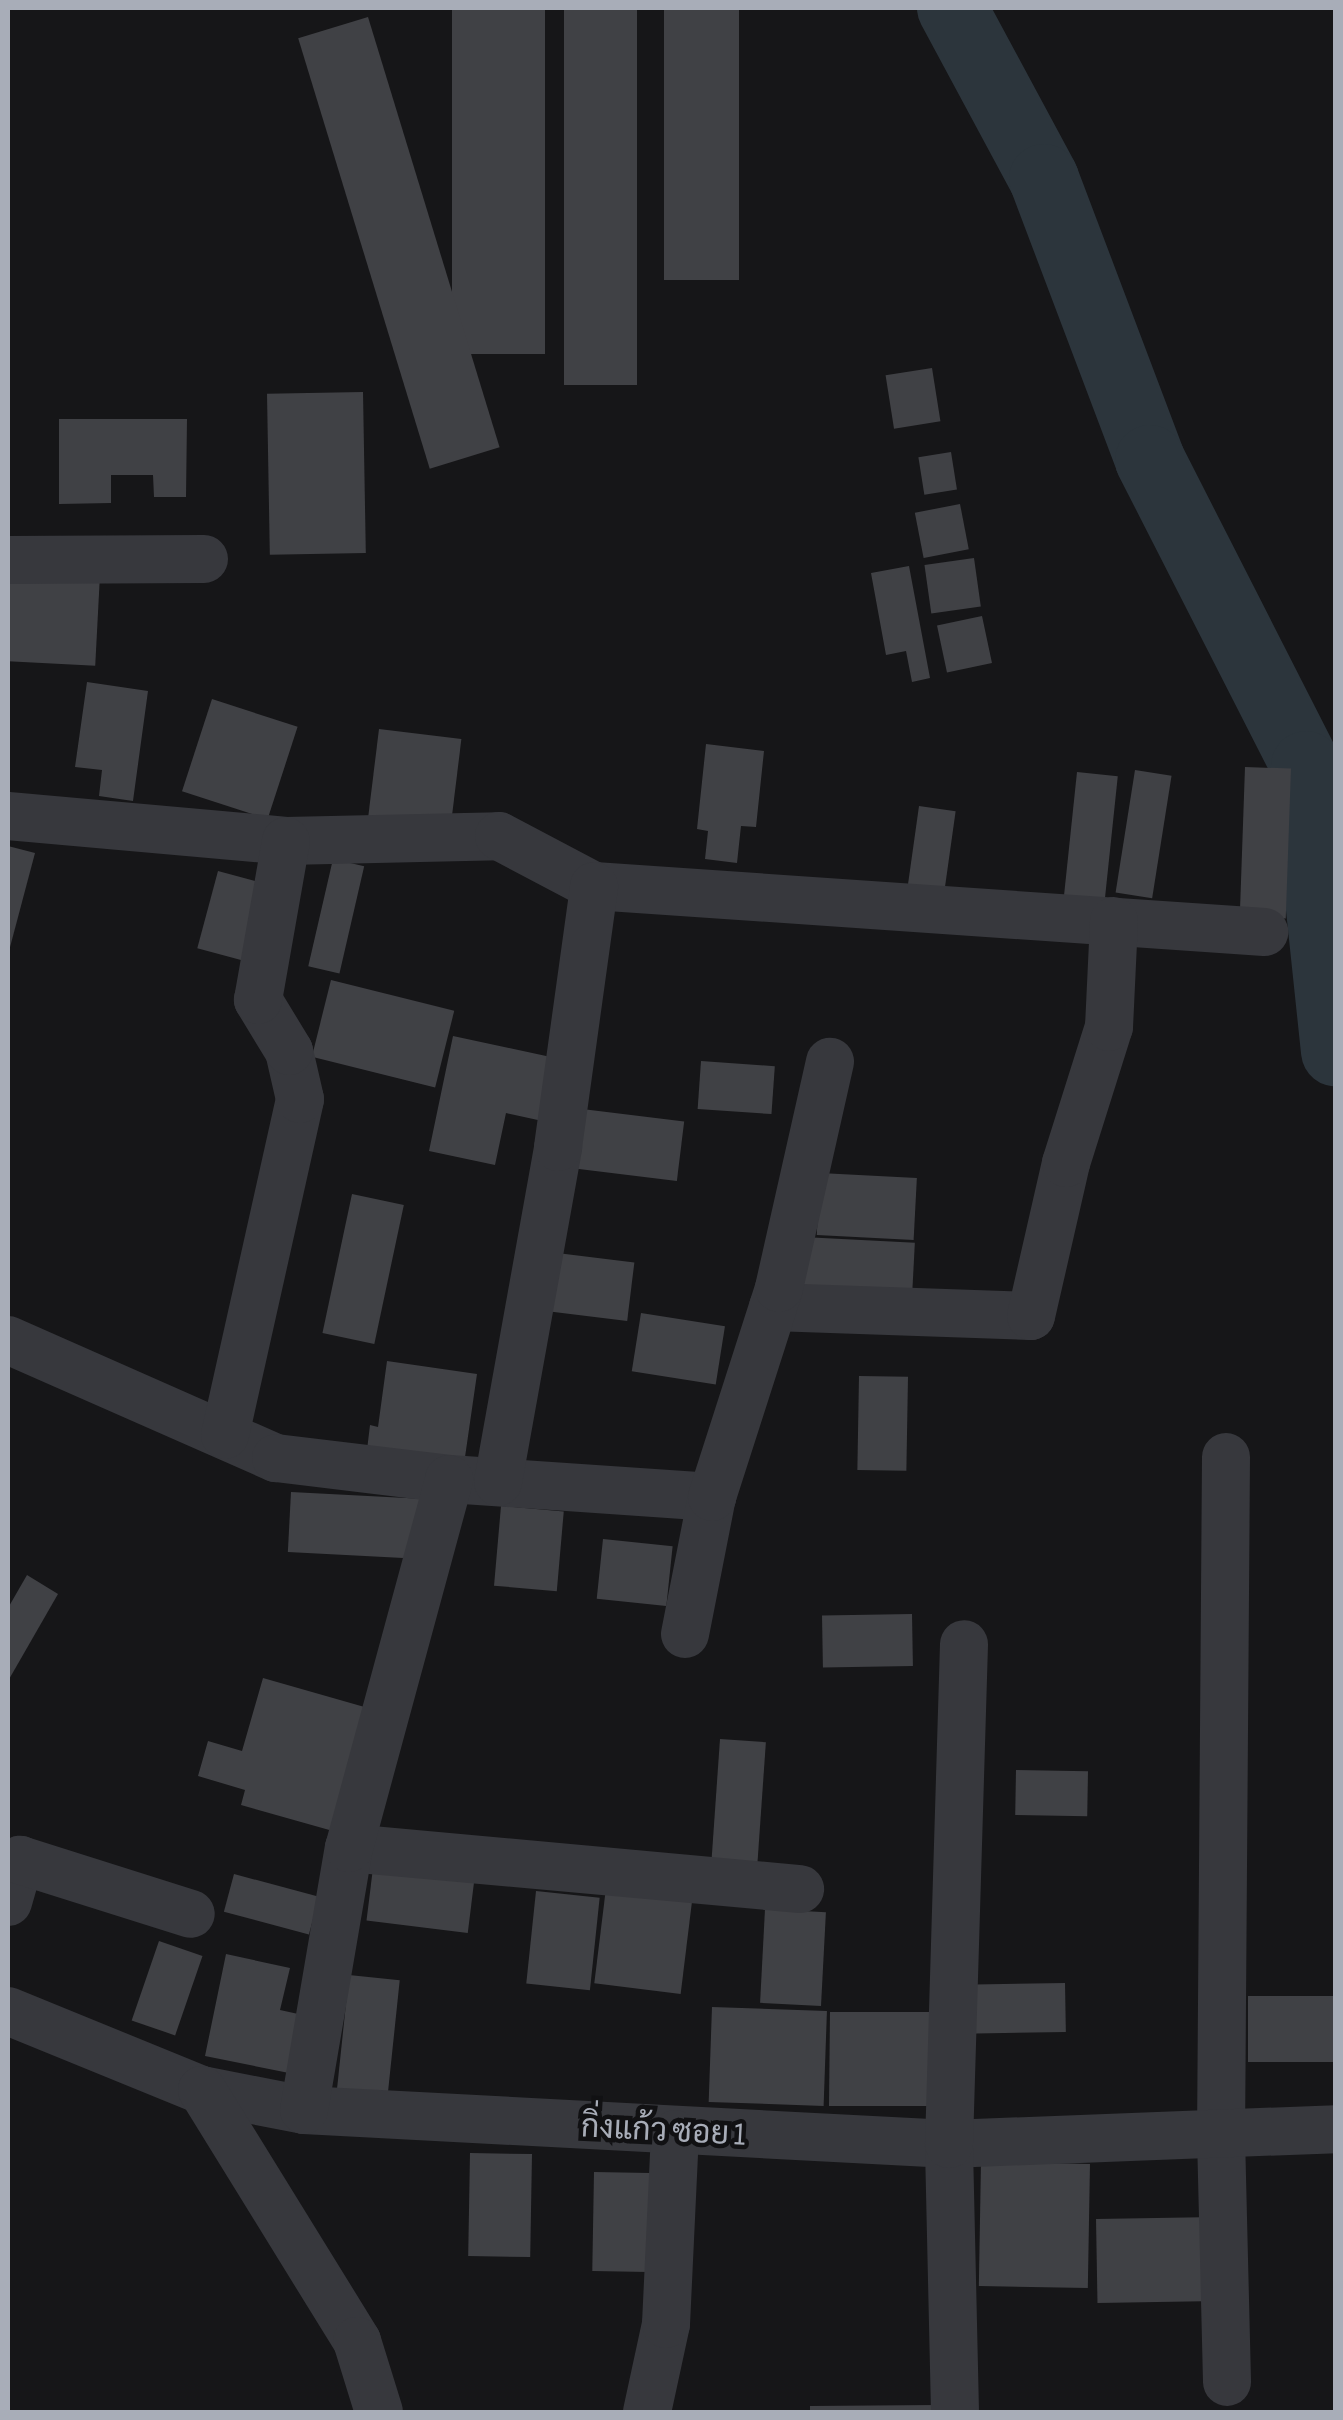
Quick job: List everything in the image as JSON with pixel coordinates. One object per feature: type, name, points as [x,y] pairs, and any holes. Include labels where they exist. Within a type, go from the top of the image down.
[{"type":"street","points":[[8,560],[204,559]]},
{"type":"street","points":[[8,816],[286,840],[499,836],[594,886],[1264,932]]},
{"type":"street","points":[[225,1435],[300,1099],[289,1051],[258,1000],[286,840]]},
{"type":"street","points":[[498,1482],[558,1147],[594,886]]},
{"type":"street","points":[[773,1307],[1032,1316],[1066,1163],[1109,1027],[1114,921]]},
{"type":"street","points":[[685,1634],[712,1497],[773,1307],[830,1062]]},
{"type":"street","points":[[8,1340],[276,1458],[449,1478],[712,1497]]},
{"type":"street","points":[[1226,1457],[1221,2136],[1227,2382]]},
{"type":"street","points":[[304,2110],[349,1848],[449,1478]]},
{"type":"street","points":[[954,2412],[949,2144],[964,1644]]},
{"type":"street","points":[[349,1848],[800,1889]]},
{"type":"street","points":[[8,1902],[20,1860],[191,1914]]},
{"type":"street","name":"กิ่งแก้ว ซอย 1","points":[[8,2012],[202,2090],[304,2110],[675,2134],[949,2144],[1336,2129]]},
{"type":"street","points":[[202,2090],[357,2342],[379,2412]]},
{"type":"street","points":[[647,2412],[666,2324],[675,2134]]},
{"type":"building","points":[[452,8],[545,8],[545,354],[452,354]]},
{"type":"building","points":[[564,8],[637,8],[637,385],[564,385]]},
{"type":"building","points":[[664,8],[739,8],[739,280],[664,280]]},
{"type":"building","points":[[368,17],[500,447],[430,469],[298,38]]},
{"type":"building","points":[[932,368],[940,421],[894,429],[886,375]]},
{"type":"building","points":[[363,392],[366,553],[270,555],[267,394]]},
{"type":"building","points":[[59,419],[187,419],[186,497],[154,497],[153,475],[111,475],[111,503],[59,504]]},
{"type":"building","points":[[951,452],[957,490],[924,495],[918,457]]},
{"type":"building","points":[[960,504],[969,549],[924,558],[915,513]]},
{"type":"building","points":[[974,558],[981,607],[931,613],[924,565]]},
{"type":"building","points":[[909,566],[930,678],[912,682],[906,651],[886,655],[871,573]]},
{"type":"building","points":[[8,572],[100,577],[95,666],[8,661]]},
{"type":"building","points":[[982,616],[992,663],[947,673],[937,626]]},
{"type":"building","points":[[87,682],[148,691],[133,801],[99,796],[102,770],[75,767]]},
{"type":"building","points":[[212,699],[298,727],[268,819],[182,791]]},
{"type":"building","points":[[379,729],[461,739],[450,830],[368,820]]},
{"type":"building","points":[[706,744],[764,751],[756,827],[741,826],[737,863],[705,859],[708,831],[697,829]]},
{"type":"building","points":[[1245,767],[1291,769],[1286,919],[1240,917]]},
{"type":"building","points":[[1135,770],[1172,776],[1152,898],[1116,892]]},
{"type":"building","points":[[1077,772],[1118,776],[1105,903],[1064,898]]},
{"type":"building","points":[[919,806],[956,811],[944,894],[907,889]]},
{"type":"building","points":[[8,846],[35,853],[9,951],[8,951]]},
{"type":"building","points":[[333,859],[364,866],[339,973],[308,966]]},
{"type":"building","points":[[218,871],[267,884],[247,961],[197,948]]},
{"type":"building","points":[[331,980],[454,1011],[435,1087],[312,1057]]},
{"type":"building","points":[[453,1036],[560,1059],[547,1122],[506,1113],[495,1165],[429,1151]]},
{"type":"building","points":[[701,1061],[775,1066],[771,1114],[698,1109]]},
{"type":"building","points":[[574,1108],[684,1122],[677,1181],[567,1168]]},
{"type":"building","points":[[820,1173],[917,1178],[914,1240],[817,1235]]},
{"type":"building","points":[[352,1194],[404,1205],[374,1344],[322,1333]]},
{"type":"building","points":[[803,1237],[915,1243],[912,1302],[800,1296]]},
{"type":"building","points":[[549,1252],[634,1262],[627,1321],[542,1311]]},
{"type":"building","points":[[641,1313],[725,1326],[716,1385],[632,1371]]},
{"type":"building","points":[[387,1361],[477,1374],[464,1464],[367,1450],[370,1425],[378,1427]]},
{"type":"building","points":[[859,1376],[908,1377],[906,1471],[857,1470]]},
{"type":"building","points":[[291,1492],[421,1499],[418,1559],[288,1552]]},
{"type":"building","points":[[501,1506],[564,1511],[557,1591],[494,1586]]},
{"type":"building","points":[[603,1539],[673,1546],[666,1606],[597,1599]]},
{"type":"building","points":[[27,1575],[58,1594],[8,1681],[8,1608]]},
{"type":"building","points":[[912,1614],[913,1666],[823,1668],[822,1616]]},
{"type":"building","points":[[263,1678],[375,1710],[340,1833],[241,1805],[245,1790],[198,1776],[208,1741],[242,1751]]},
{"type":"building","points":[[720,1739],[766,1742],[757,1868],[711,1865]]},
{"type":"building","points":[[1016,1770],[1088,1771],[1087,1816],[1015,1815]]},
{"type":"building","points":[[373,1868],[474,1880],[468,1933],[367,1921]]},
{"type":"building","points":[[234,1874],[319,1897],[309,1934],[224,1912]]},
{"type":"building","points":[[606,1888],[692,1899],[681,1994],[594,1983]]},
{"type":"building","points":[[536,1891],[600,1898],[590,1990],[526,1983]]},
{"type":"building","points":[[765,1909],[826,1912],[821,2006],[760,2003]]},
{"type":"building","points":[[159,1941],[202,1956],[175,2035],[132,2020]]},
{"type":"building","points":[[226,1954],[290,1968],[280,2010],[312,2017],[299,2075],[205,2056]]},
{"type":"building","points":[[349,1975],[400,1980],[387,2098],[337,2092]]},
{"type":"building","points":[[1065,1983],[1066,2032],[976,2034],[975,1985]]},
{"type":"building","points":[[1248,1996],[1336,1996],[1336,2062],[1248,2062]]},
{"type":"building","points":[[712,2007],[827,2011],[824,2106],[709,2102]]},
{"type":"building","points":[[830,2012],[930,2012],[947,2106],[829,2106]]},
{"type":"building","points":[[470,2153],[532,2154],[530,2257],[468,2256]]},
{"type":"building","points":[[981,2162],[1090,2164],[1088,2288],[979,2286]]},
{"type":"building","points":[[594,2172],[650,2173],[648,2272],[592,2271]]},
{"type":"building","points":[[1216,2217],[1217,2301],[1097,2303],[1096,2219]]},
{"type":"building","points":[[937,2405],[938,2412],[810,2412],[810,2406]]},
{"type":"waterway","points":[[952,8],[1044,179],[1150,460],[1306,766],[1336,1051]]}]
